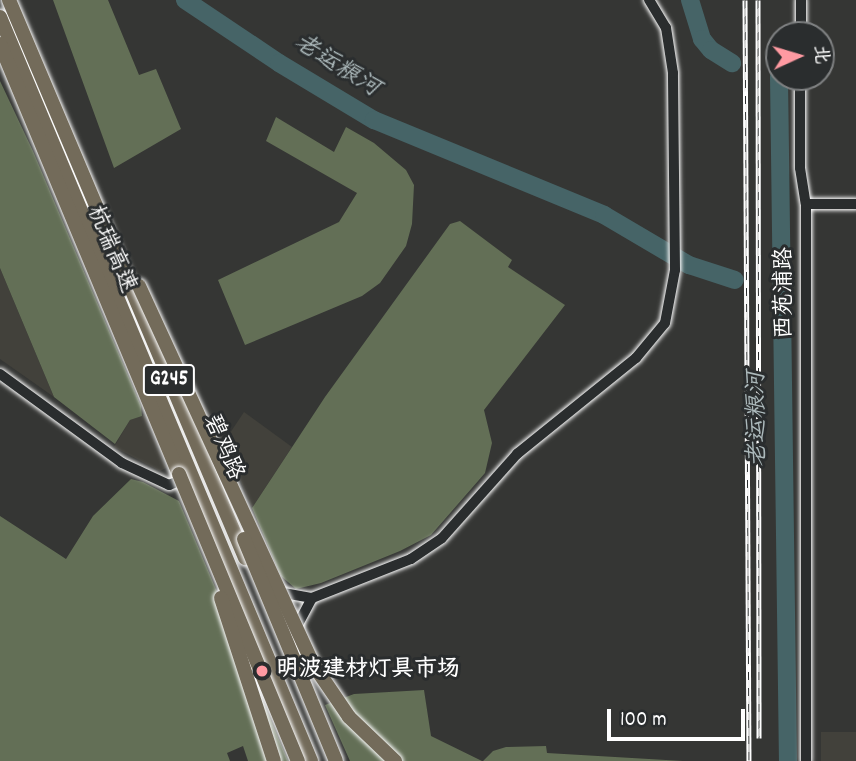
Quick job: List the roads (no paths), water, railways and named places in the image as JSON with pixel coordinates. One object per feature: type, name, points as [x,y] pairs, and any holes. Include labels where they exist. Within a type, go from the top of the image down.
[{"type":"highway","name":"碧鸡路","points":[[9,0],[332,760]]},
{"type":"highway","name":"杭瑞高速","points":[[20,0],[139,286]]},
{"type":"highway","name":"碧鸡路","points":[[0,17],[185,475],[311,761]]},
{"type":"highway","name":"杭瑞高速","points":[[0,44],[185,475]]},
{"type":"highway","points":[[139,286],[332,760]]},
{"type":"highway","points":[[139,286],[313,664],[349,717],[396,761]]},
{"type":"highway","points":[[185,475],[274,761]]},
{"type":"highway","points":[[185,475],[298,761]]},
{"type":"street","points":[[256,583],[288,596],[312,598],[411,559],[442,538],[517,454],[652,342],[665,323],[675,270],[671,48],[666,28],[649,0]]},
{"type":"street","points":[[801,0],[801,21]]},
{"type":"street","name":"西苑浦路","points":[[800,91],[800,168],[806,204],[806,761]]},
{"type":"street","points":[[806,204],[856,204]]},
{"type":"street","points":[[0,374],[122,463],[169,485],[185,475]]},
{"type":"street","points":[[286,656],[298,623],[312,598]]},
{"type":"waterway","name":"老运粮河","points":[[185,0],[279,63],[374,120],[604,215],[689,265],[735,280]]},
{"type":"waterway","name":"老运粮河","points":[[690,0],[702,39],[711,50],[732,63]]},
{"type":"waterway","name":"老运粮河","points":[[779,91],[788,761]]},
{"type":"railway","points":[[745,0],[749,761]]},
{"type":"railway","points":[[758,0],[759,738]]},
{"type":"place","name":"明波建材灯具市场","points":[[262,671]]}]
